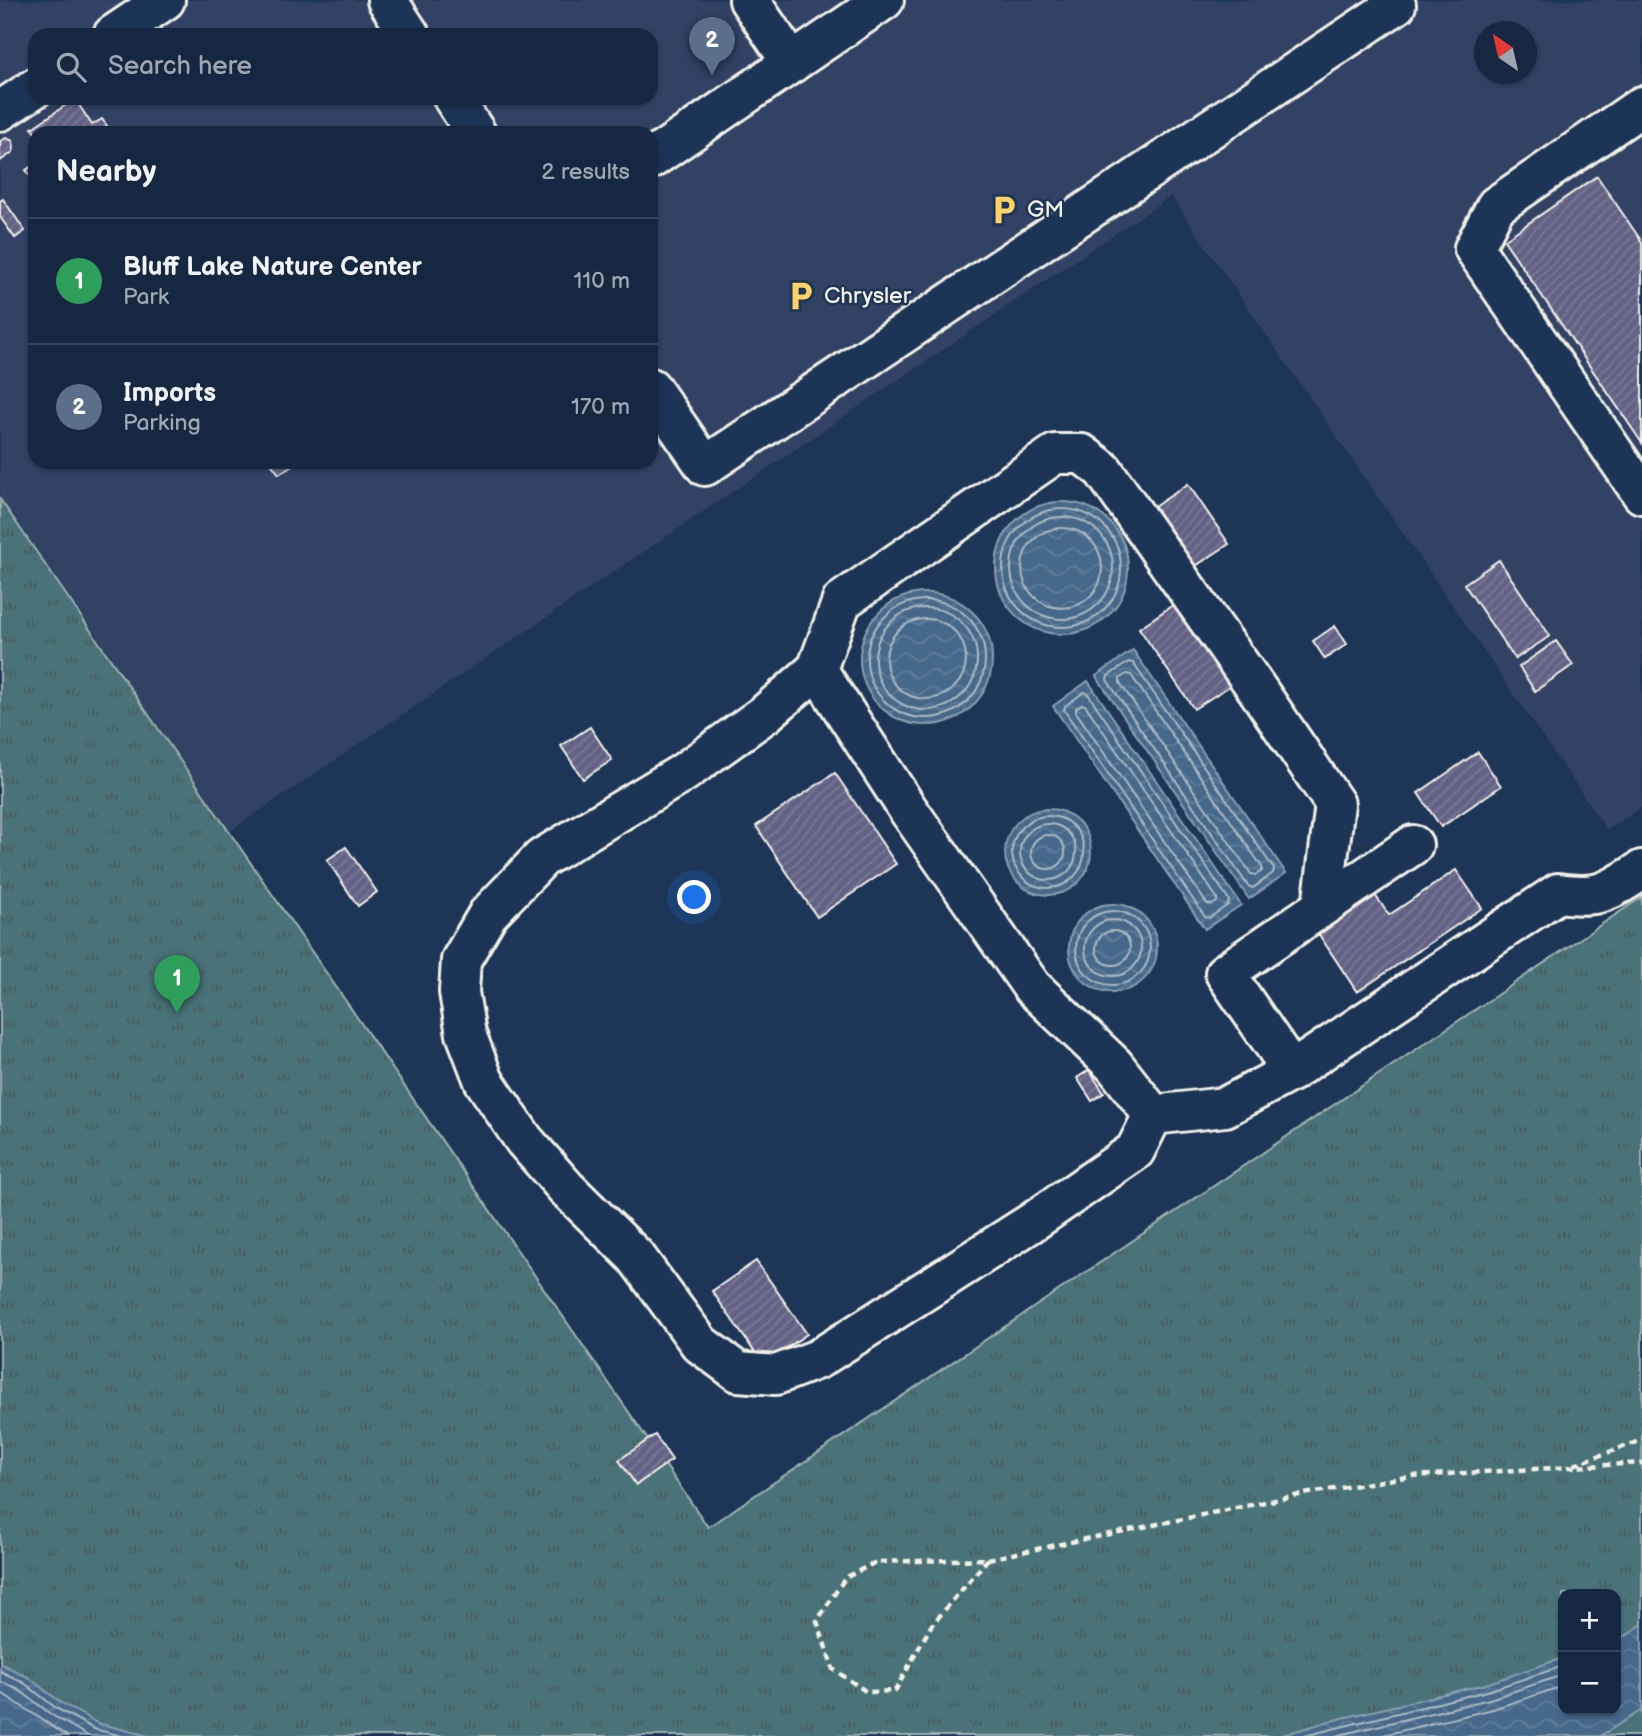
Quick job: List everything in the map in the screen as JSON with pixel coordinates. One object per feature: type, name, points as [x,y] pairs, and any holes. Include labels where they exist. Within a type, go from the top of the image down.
[{"type":"lane","points":[[123,28],[165,0]]},
{"type":"lane","points":[[387,0],[405,28]]},
{"type":"lane","points":[[749,0],[792,63]]},
{"type":"lane","points":[[658,154],[884,0]]},
{"type":"lane","points":[[658,398],[705,466],[1397,2]]},
{"type":"lane","points":[[0,111],[28,93]]},
{"type":"lane","points":[[458,105],[471,126]]},
{"type":"lane","points":[[1642,106],[1496,206],[1474,248],[1642,494]]},
{"type":"lane","points":[[1153,1115],[1135,1151],[1031,1223],[818,1359],[776,1375],[738,1372],[700,1344],[636,1257],[566,1188],[524,1140],[484,1081],[466,1034],[459,992],[461,960],[488,914],[542,858],[683,773],[765,714],[817,669],[842,601],[1055,454],[1082,454],[1103,470],[1258,689],[1335,804],[1322,906]]},
{"type":"lane","points":[[817,669],[907,808],[1032,987],[1114,1065],[1153,1115]]},
{"type":"lane","points":[[1292,1071],[1225,972],[1413,845]]},
{"type":"lane","points":[[1153,1115],[1225,1107],[1292,1071],[1558,893],[1584,897],[1608,892],[1642,870]]},
{"type":"path","points":[[1569,1467],[1642,1440]]},
{"type":"path","points":[[988,1559],[931,1626],[895,1691],[867,1692],[833,1669],[817,1621],[845,1578],[876,1562],[988,1559],[1304,1494],[1398,1478],[1642,1462]]},
{"type":"shaded area","points":[[0,0],[1642,0],[1642,807],[1607,830],[1171,196],[230,831],[0,496]]},
{"type":"green space","points":[[0,499],[708,1527],[1642,897],[1642,1736],[0,1736]]},
{"type":"water","points":[[1062,502],[1087,507],[1109,521],[1123,543],[1128,568],[1123,593],[1109,615],[1087,629],[1062,634],[1037,629],[1015,615],[1001,593],[996,568],[1001,543],[1015,521],[1037,507]]},
{"type":"water","points":[[926,593],[951,598],[973,612],[987,634],[992,659],[987,684],[973,706],[951,720],[926,725],[901,720],[879,706],[865,684],[860,659],[865,634],[879,612],[901,598]]},
{"type":"water","points":[[1133,650],[1286,873],[1249,899],[1096,676]]},
{"type":"water","points":[[1088,681],[1241,905],[1205,929],[1053,706]]},
{"type":"water","points":[[1040,809],[1056,809],[1079,821],[1088,835],[1091,852],[1088,869],[1079,883],[1056,895],[1040,895],[1024,888],[1012,876],[1005,860],[1005,844],[1012,828],[1024,816]]},
{"type":"water","points":[[1113,904],[1130,908],[1144,917],[1153,931],[1157,948],[1153,965],[1144,979],[1130,988],[1113,992],[1096,988],[1082,979],[1073,965],[1069,948],[1073,931],[1082,917],[1096,908]]},
{"type":"water","points":[[1642,1624],[1642,1710],[1600,1736],[1279,1736],[1326,1722],[1486,1684],[1558,1660],[1558,1715],[1621,1715],[1621,1637]]},
{"type":"water","points":[[0,1663],[28,1677],[60,1702],[97,1723],[149,1736],[0,1736]]},
{"type":"building","points":[[66,105],[79,105],[92,125],[102,119],[107,126],[35,126]]},
{"type":"building","points":[[6,138],[13,141],[13,152],[0,161],[0,141]]},
{"type":"building","points":[[1597,176],[1642,242],[1642,443],[1504,240]]},
{"type":"building","points":[[3,199],[25,231],[15,238],[0,217],[0,201]]},
{"type":"building","points":[[1188,484],[1229,544],[1194,567],[1154,507]]},
{"type":"building","points":[[1499,560],[1550,636],[1515,659],[1464,584]]},
{"type":"building","points":[[1176,603],[1231,685],[1194,709],[1139,628]]},
{"type":"building","points":[[1335,626],[1347,644],[1325,659],[1313,641]]},
{"type":"building","points":[[1556,641],[1573,665],[1535,691],[1519,667]]},
{"type":"building","points":[[590,727],[612,760],[583,779],[561,746]]},
{"type":"building","points":[[1478,752],[1501,786],[1441,827],[1418,793]]},
{"type":"building","points":[[835,773],[896,864],[817,917],[756,826]]},
{"type":"building","points":[[346,847],[377,892],[358,906],[327,860]]},
{"type":"building","points":[[1456,870],[1482,908],[1357,992],[1318,933],[1375,895],[1389,915]]},
{"type":"building","points":[[1089,1070],[1104,1093],[1092,1101],[1077,1078]]},
{"type":"building","points":[[756,1261],[807,1334],[763,1364],[712,1291]]},
{"type":"building","points":[[655,1435],[672,1460],[636,1485],[619,1460]]},
{"type":"place","name":"Imports","points":[[712,75]]},
{"type":"place","name":"GM","points":[[1004,210]]},
{"type":"place","name":"Chrysler","points":[[801,296]]},
{"type":"place","name":"Bluff Lake Nature Center","points":[[177,1013]]}]
